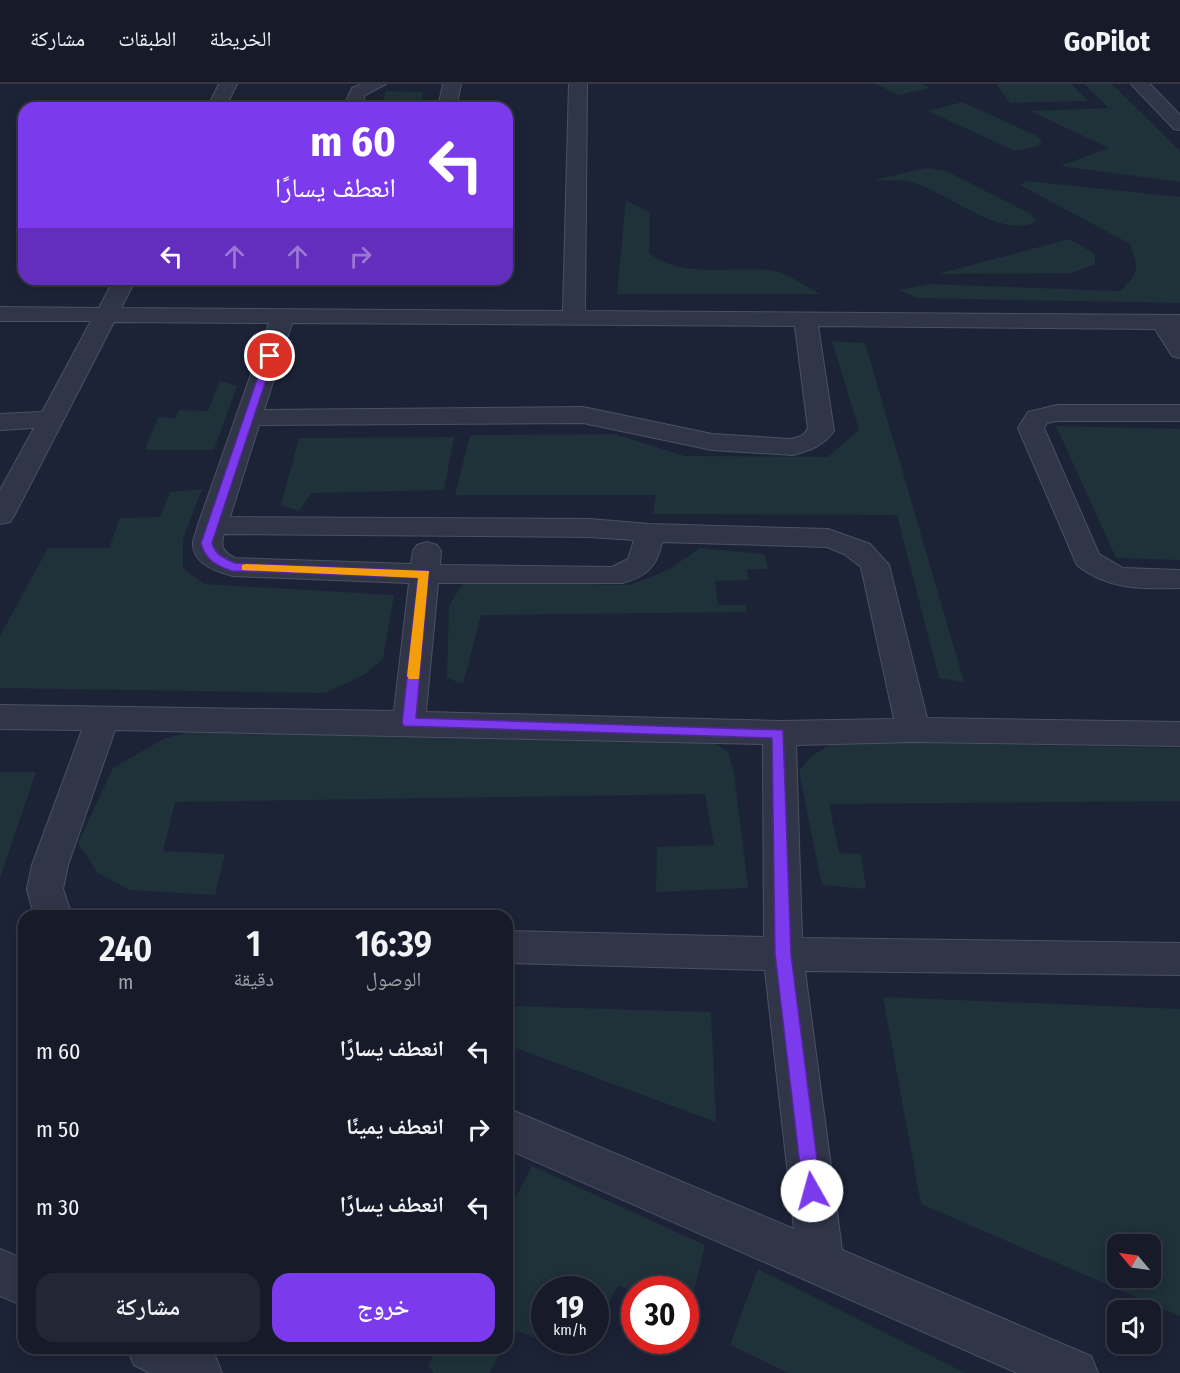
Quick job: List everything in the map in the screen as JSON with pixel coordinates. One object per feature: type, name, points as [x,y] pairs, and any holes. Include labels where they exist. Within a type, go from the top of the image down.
[{"type":"street","points":[[219,102],[228,84]]},
{"type":"street","points":[[354,102],[358,92],[377,84]]},
{"type":"street","points":[[448,102],[452,84]]},
{"type":"street","points":[[573,316],[578,84]]},
{"type":"street","points":[[1140,84],[1180,125]]},
{"type":"street","points":[[0,516],[122,285]]},
{"type":"street","points":[[0,314],[573,316],[1171,322],[1180,351]]},
{"type":"street","points":[[283,315],[212,525],[207,543],[208,551],[214,558],[232,567],[424,574],[623,574],[633,571],[644,559],[649,532]]},
{"type":"street","points":[[249,418],[583,415],[712,442],[793,447],[811,441],[821,431],[805,319]]},
{"type":"street","points":[[1180,413],[1057,413],[1037,417],[1031,428],[1087,559],[1106,573],[1119,577],[1180,579]]},
{"type":"street","points":[[0,422],[50,419]]},
{"type":"street","points":[[212,525],[430,529],[590,528],[828,538],[857,548],[875,565],[914,730]]},
{"type":"street","points":[[409,723],[430,529]]},
{"type":"street","points":[[0,717],[409,723],[779,733],[914,730],[1180,734]]},
{"type":"street","points":[[51,910],[45,889],[50,864],[103,718]]},
{"type":"street","points":[[779,733],[783,954],[821,1263]]},
{"type":"street","points":[[513,947],[783,954],[1180,959]]},
{"type":"street","points":[[513,1131],[1074,1373]]},
{"type":"street","points":[[0,1272],[18,1280]]},
{"type":"street","points":[[162,1354],[198,1373]]},
{"type":"shaded area","points":[[876,84],[922,84],[930,88],[898,95]]},
{"type":"shaded area","points":[[996,84],[1072,84],[1088,101],[1010,103]]},
{"type":"shaded area","points":[[1084,84],[1112,84],[1180,151],[1180,182],[1060,166],[1109,148],[1030,111],[1109,108]]},
{"type":"shaded area","points":[[386,91],[423,92],[421,102],[383,102]]},
{"type":"shaded area","points":[[962,102],[1035,135],[1042,142],[1036,147],[1015,151],[928,111]]},
{"type":"shaded area","points":[[927,168],[946,171],[1031,214],[1036,222],[1021,226],[1006,224],[973,212],[926,187],[911,182],[874,180]]},
{"type":"shaded area","points":[[1027,181],[1180,197],[1180,303],[916,298],[900,290],[930,284],[1120,291],[1134,275],[1136,265],[1130,244],[1020,185]]},
{"type":"shaded area","points":[[626,200],[650,213],[649,253],[662,261],[691,269],[776,271],[820,294],[617,294]]},
{"type":"shaded area","points":[[1069,239],[1095,254],[1095,264],[1072,273],[938,274]]},
{"type":"shaded area","points":[[832,341],[865,343],[964,682],[939,678],[897,515],[653,514],[656,495],[455,495],[470,435],[614,434],[685,456],[828,457],[859,430]]},
{"type":"shaded area","points":[[220,381],[237,386],[214,450],[145,450],[158,417],[175,418],[179,410],[208,411]]},
{"type":"shaded area","points":[[1056,426],[1180,429],[1180,560],[1116,558]]},
{"type":"shaded area","points":[[454,437],[444,490],[311,493],[299,511],[281,505],[299,438]]},
{"type":"shaded area","points":[[202,489],[183,539],[183,568],[204,584],[394,595],[383,659],[364,675],[325,693],[0,688],[0,636],[48,548],[109,548],[120,518],[160,517],[170,492]]},
{"type":"shaded area","points":[[700,548],[764,554],[768,569],[747,569],[749,580],[715,581],[718,605],[747,605],[746,612],[481,615],[463,684],[447,678],[449,605],[463,584],[499,582],[630,585],[668,570]]},
{"type":"shaded area","points":[[207,728],[704,737],[728,752],[734,773],[748,888],[656,892],[657,847],[714,845],[705,794],[175,802],[163,851],[225,854],[215,895],[130,890],[98,873],[78,843],[113,768],[165,738]]},
{"type":"shaded area","points":[[836,741],[1180,748],[1180,801],[829,804],[839,853],[861,854],[866,889],[822,885],[799,771],[813,755]]},
{"type":"shaded area","points":[[0,772],[36,772],[0,878]]},
{"type":"shaded area","points":[[883,997],[1180,1009],[1180,1316],[1161,1308],[1161,1300],[1143,1300],[1115,1288],[1161,1288],[1161,1234],[1107,1234],[1107,1284],[921,1204]]},
{"type":"shaded area","points":[[513,1006],[711,1012],[716,1122],[513,1047]]},
{"type":"shaded area","points":[[532,1166],[705,1245],[698,1276],[621,1276],[621,1286],[619,1285],[609,1302],[609,1276],[531,1276],[531,1336],[514,1330],[513,1332],[513,1202]]},
{"type":"shaded area","points":[[758,1269],[965,1373],[789,1373],[730,1345]]},
{"type":"shaded area","points":[[434,1354],[500,1354],[489,1373],[434,1373],[428,1366]]},
{"type":"slow traffic","points":[[246,568],[424,574],[414,676]]},
{"type":"route","points":[[270,356],[207,543],[208,551],[214,558],[232,567],[424,574],[409,723],[779,733],[783,954],[812,1191]]}]
